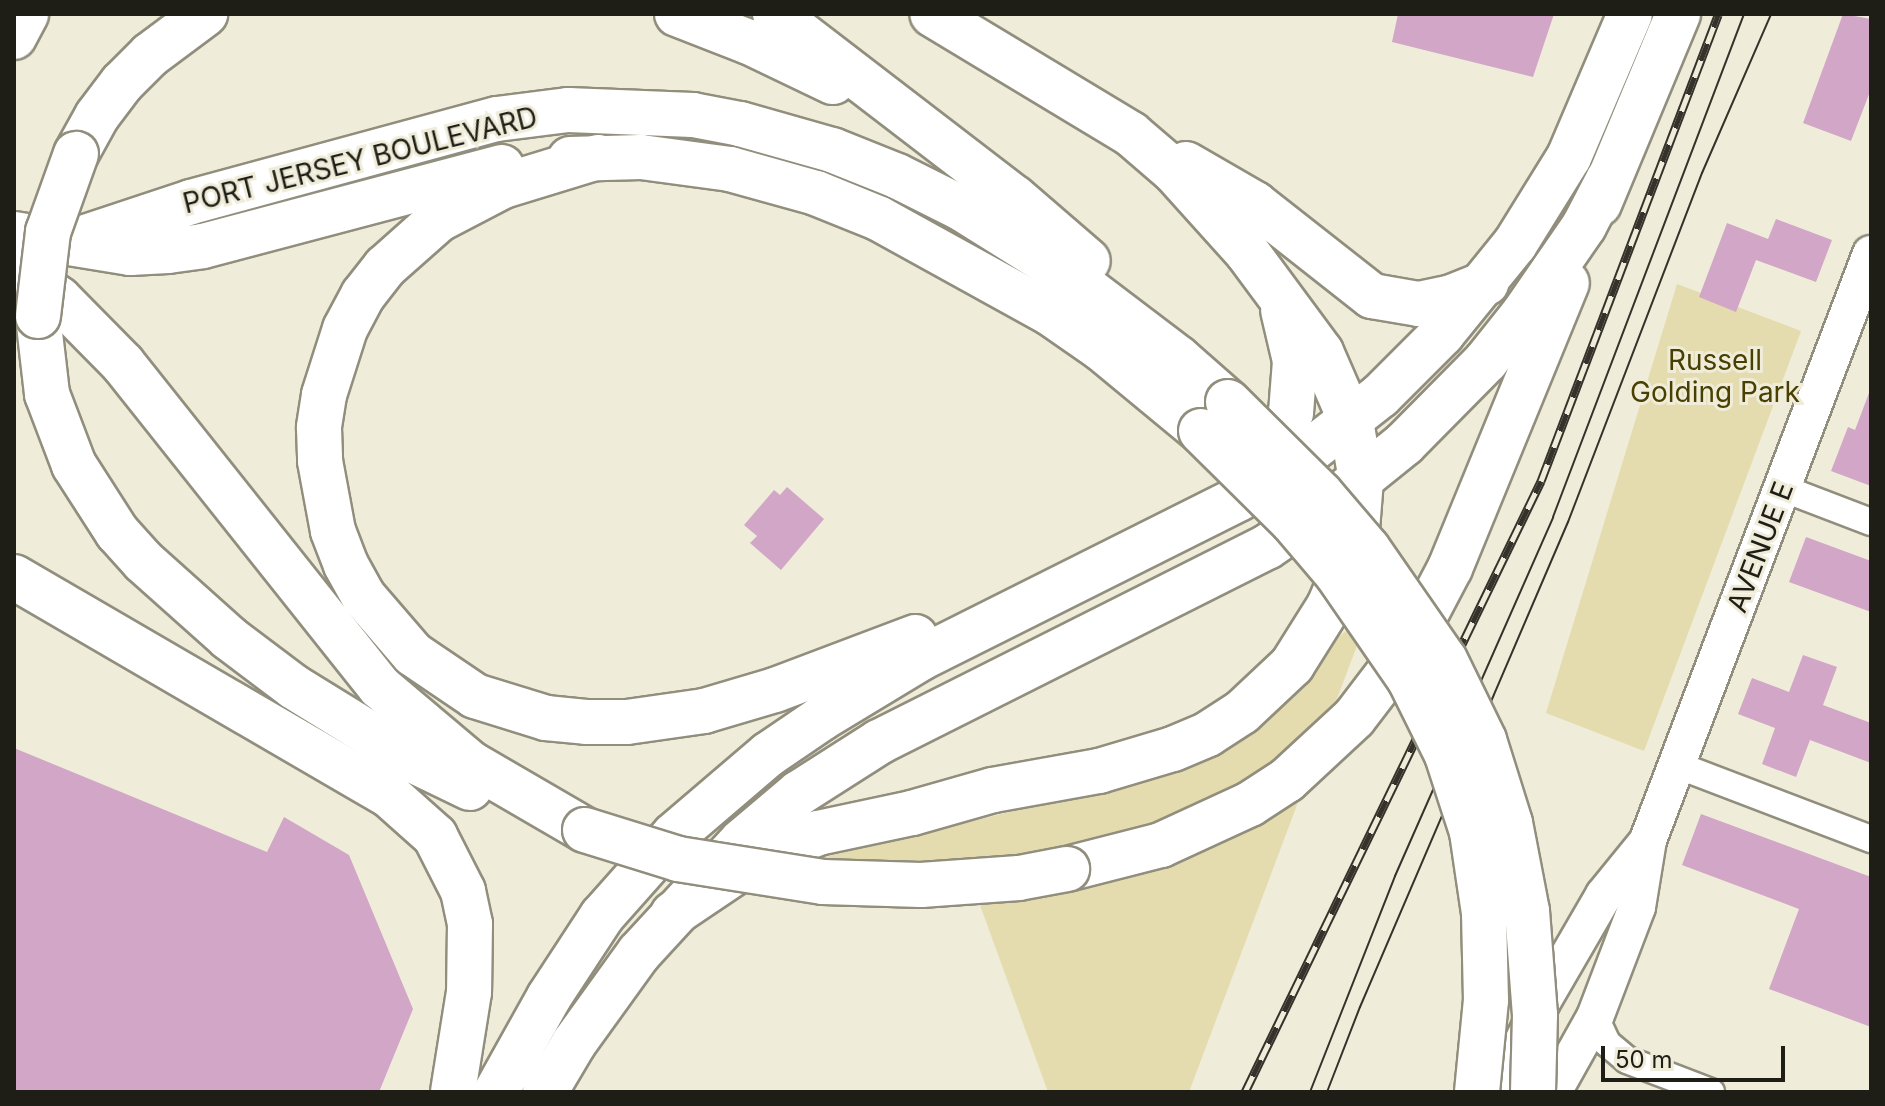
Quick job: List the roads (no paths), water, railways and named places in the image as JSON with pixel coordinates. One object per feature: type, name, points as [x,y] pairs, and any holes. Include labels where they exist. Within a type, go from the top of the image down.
[{"type":"highway","points":[[14,37],[26,14]]},
{"type":"highway","points":[[205,14],[150,55],[122,83],[97,116],[76,154],[48,232],[38,316],[47,394],[74,465],[117,532],[171,589],[294,687],[414,761],[497,799],[678,859],[823,882],[933,885],[1019,878],[1161,845],[1250,804],[1322,750],[1384,684],[1409,646],[1450,568],[1678,14]]},
{"type":"highway","points":[[677,14],[813,72],[930,134]]},
{"type":"highway","points":[[775,14],[1061,235],[1214,416]]},
{"type":"highway","points":[[932,14],[1131,134],[1230,187],[1372,296],[1402,303],[1435,302],[1486,283]]},
{"type":"highway","points":[[496,1092],[549,997],[602,916],[654,857],[718,795],[769,754],[873,686],[1238,499],[1351,421],[1442,334],[1515,244],[1569,157],[1630,14]]},
{"type":"highway","name":"PORT JERSEY BOULEVARD","points":[[71,241],[191,202],[497,119],[568,110],[693,115],[740,124],[832,150],[897,176],[961,208],[1074,279],[1214,416],[1292,521],[1337,574],[1410,680],[1447,755],[1472,832],[1484,913],[1486,1000],[1477,1092]]},
{"type":"highway","points":[[673,914],[755,859],[818,833],[912,813],[993,790],[1099,771],[1173,749],[1208,734],[1269,690],[1313,636],[1356,542],[1361,480],[1351,421],[1321,352],[1213,210],[1131,134]]},
{"type":"highway","points":[[598,157],[503,186],[438,220],[410,242],[370,286],[345,329],[332,362],[319,428],[324,496],[333,531],[346,565],[364,597],[413,654],[475,696],[533,715],[586,722],[667,717],[775,690],[1112,563]]},
{"type":"highway","name":"PORT JERSEY BOULEVARD","points":[[14,234],[130,253],[203,246],[465,175],[551,160],[641,157],[730,169],[816,193],[878,218],[1050,313],[1102,349],[1214,416],[1321,494],[1368,549],[1445,660],[1478,727],[1510,823],[1527,911],[1535,1015],[1533,1092]]},
{"type":"highway","points":[[545,1092],[605,997],[673,914],[769,817],[841,765],[879,742],[1239,562],[1293,529],[1361,480],[1446,404],[1486,361],[1554,271],[1609,178]]},
{"type":"highway","points":[[14,210],[71,241]]},
{"type":"highway","points":[[14,267],[59,299],[123,364],[352,656],[380,687],[470,763],[585,830]]},
{"type":"highway","points":[[1238,499],[1268,465],[1286,431],[1291,413],[1295,361],[1279,297]]},
{"type":"highway","points":[[1238,499],[1293,529],[1320,564],[1329,606]]},
{"type":"highway","points":[[14,577],[389,795],[435,836],[463,891],[470,924],[469,992],[453,1092]]},
{"type":"main road","name":"AVENUE E","points":[[1553,1092],[1595,1017],[1637,907],[1648,840],[1871,254]]},
{"type":"main road","name":"AVENUE E","points":[[1488,1092],[1510,1068],[1542,1002],[1604,895],[1648,840]]},
{"type":"street","points":[[1782,488],[1871,522]]},
{"type":"street","points":[[1677,765],[1871,839]]},
{"type":"street","points":[[1595,1017],[1607,1043],[1627,1060],[1711,1092]]},
{"type":"tram line","points":[[1310,1092],[1395,876],[1553,517],[1744,14]]},
{"type":"tram line","points":[[1327,1092],[1360,1007],[1568,522],[1702,173],[1771,14]]},
{"type":"railway","points":[[1245,1092],[1541,481],[1718,14]]},
{"type":"park label","name":"Russell Golding Park","points":[[1715,376]]}]
